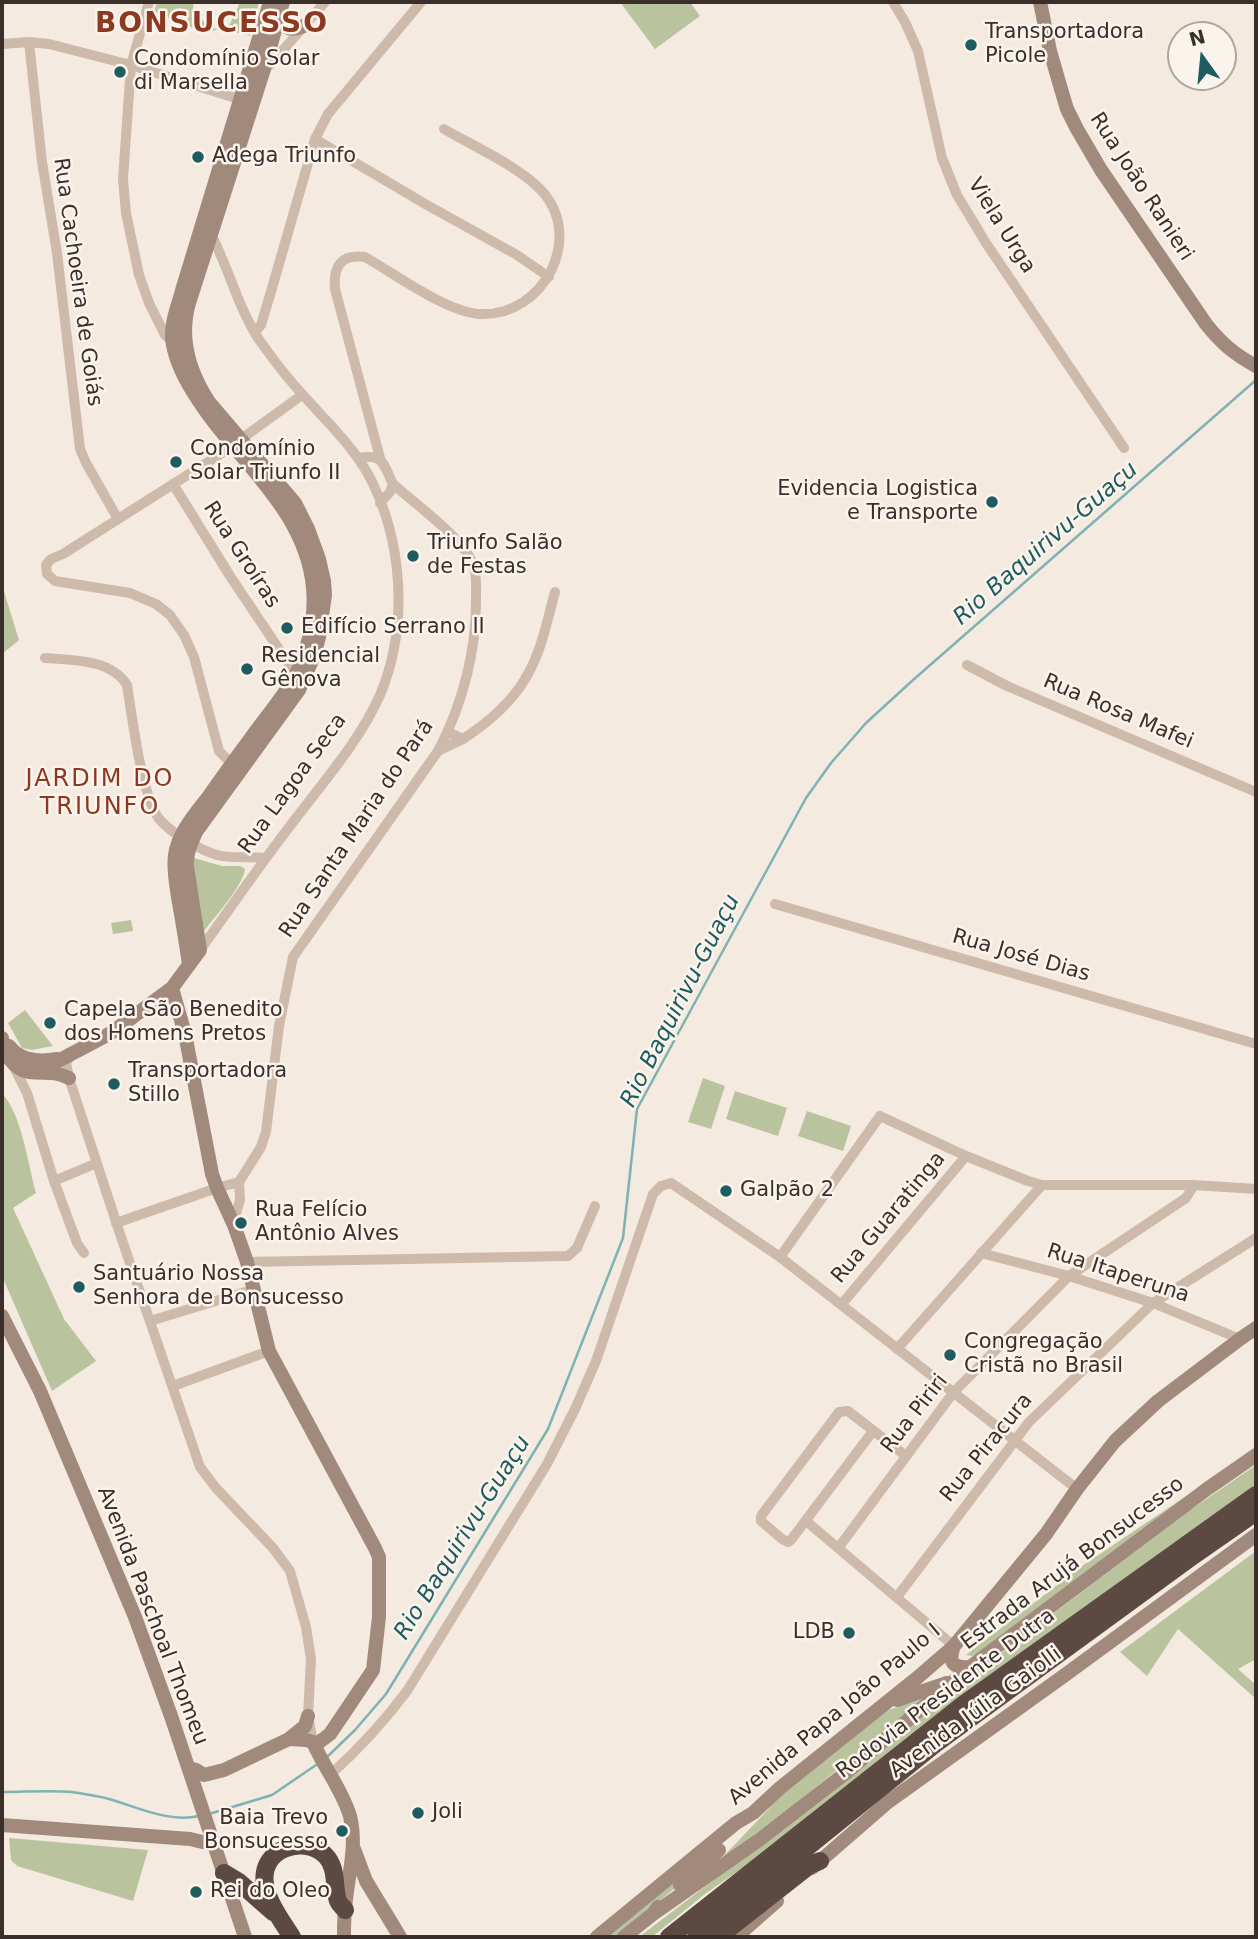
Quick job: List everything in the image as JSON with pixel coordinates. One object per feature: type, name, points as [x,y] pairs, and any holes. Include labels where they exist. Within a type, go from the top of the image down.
[{"type":"highway","name":"Rodovia Presidente Dutra","points":[[670,1937],[964,1704],[1256,1495]]},
{"type":"highway","name":"Rodovia Presidente Dutra","points":[[696,1937],[934,1745],[1256,1512]]},
{"type":"highway","points":[[292,1937],[265,1886],[264,1873],[270,1860],[287,1847],[313,1847],[324,1855],[331,1863],[338,1902],[345,1910]]},
{"type":"highway","points":[[718,1937],[810,1865],[820,1861]]},
{"type":"highway","points":[[224,1873],[255,1895],[281,1919]]},
{"type":"street","points":[[149,2],[131,65],[123,179],[130,238],[149,303],[165,335],[187,350]]},
{"type":"street","points":[[247,101],[249,73],[270,2]]},
{"type":"street","points":[[237,442],[200,404],[184,377],[173,341],[180,327],[205,230],[247,101],[264,69],[283,2]]},
{"type":"street","points":[[249,73],[270,65],[325,2]]},
{"type":"street","points":[[255,332],[261,325],[271,295],[315,139],[328,114],[421,2]]},
{"type":"street","name":"Viela Urga","points":[[893,2],[918,51],[942,158],[957,195],[986,243],[1124,448]]},
{"type":"street","name":"Rua João Ranieri","points":[[1040,2],[1050,51],[1067,109],[1101,170],[1206,324],[1222,344],[1256,366]]},
{"type":"street","points":[[279,17],[285,27],[291,30],[306,25]]},
{"type":"street","name":"Rua Cachoeira de Goiás","points":[[29,42],[41,162],[57,253],[80,449],[118,519]]},
{"type":"street","points":[[2,44],[49,44],[131,65],[247,101]]},
{"type":"street","points":[[380,503],[393,484],[380,458],[335,289],[334,280],[338,266],[345,258],[365,257],[438,300],[479,314],[506,311],[523,303],[539,290],[549,277],[560,243],[558,222],[552,204],[540,188],[517,170],[444,129]]},
{"type":"street","points":[[315,139],[517,255],[549,277]]},
{"type":"street","name":"Rua Lagoa Seca","points":[[39,1072],[111,1033],[172,988],[265,858],[352,744],[379,696],[394,651],[398,591],[395,557],[390,533],[369,476],[358,457],[302,395],[255,332],[205,230]]},
{"type":"street","points":[[149,303],[161,316],[180,327],[192,370],[202,391],[296,530],[307,558],[313,586],[311,627],[299,690],[197,832],[186,839],[176,851],[175,867],[189,965]]},
{"type":"street","points":[[232,764],[219,751],[194,657],[184,635],[170,615],[156,604],[130,593],[55,581],[47,574],[46,565],[51,559],[63,554],[237,442],[302,395]]},
{"type":"street","points":[[358,457],[380,458]]},
{"type":"street","name":"Rua Groíras","points":[[173,484],[230,576],[300,676]]},
{"type":"street","name":"Rua Santa Maria do Pará","points":[[233,1223],[240,1200],[239,1182],[261,1147],[266,1132],[279,1026],[293,957],[438,751],[456,714],[465,680],[475,633],[477,606],[474,565],[446,530],[393,484]]},
{"type":"street","points":[[438,751],[482,726],[525,680],[534,661],[555,592]]},
{"type":"street","points":[[45,658],[79,660],[96,665],[115,672],[127,685],[148,798],[161,822],[207,851],[223,856],[265,858]]},
{"type":"street","name":"Rua Rosa Mafei","points":[[967,665],[1007,686],[1256,792]]},
{"type":"street","points":[[200,950],[187,874],[188,824],[291,684],[300,676]]},
{"type":"street","points":[[448,732],[463,739]]},
{"type":"street","name":"Rua José Dias","points":[[775,904],[1256,1044]]},
{"type":"street","points":[[172,988],[185,1034],[217,1188],[247,1262],[269,1351],[375,1548],[380,1567],[379,1617],[373,1670],[330,1734],[315,1748]]},
{"type":"street","points":[[2,1037],[15,1054],[25,1059],[52,1060],[70,1056]]},
{"type":"street","points":[[2,1037],[2,1045],[27,1093],[54,1181],[77,1243],[84,1253]]},
{"type":"street","points":[[70,1056],[66,1063],[69,1078],[196,1457],[206,1477],[273,1548],[290,1571],[306,1627],[311,1659],[305,1727],[289,1740],[224,1770],[204,1775],[189,1768]]},
{"type":"street","points":[[11,1061],[24,1071],[60,1073],[69,1078]]},
{"type":"street","points":[[27,1093],[28,1084],[39,1072]]},
{"type":"street","points":[[780,1257],[880,1116],[966,1156],[1042,1185],[1194,1185],[1256,1189]]},
{"type":"street","name":"Rua Guaratinga","points":[[841,1305],[966,1156]]},
{"type":"street","points":[[54,1181],[97,1163]]},
{"type":"street","points":[[116,1223],[239,1182]]},
{"type":"street","points":[[328,1771],[358,1750],[384,1722],[407,1691],[547,1464],[597,1361],[653,1194],[661,1185],[671,1184],[780,1257],[1077,1489]]},
{"type":"street","points":[[897,1349],[1042,1185]]},
{"type":"street","name":"Rua Piriri","points":[[839,1547],[953,1393],[1069,1276],[1186,1198],[1194,1185]]},
{"type":"street","points":[[247,1262],[568,1256],[577,1248],[595,1206]]},
{"type":"street","name":"Rua Piracura","points":[[897,1597],[1028,1422],[1153,1303],[1256,1238]]},
{"type":"street","name":"Rua Itaperuna","points":[[981,1253],[1069,1276],[1153,1303],[1240,1339]]},
{"type":"street","points":[[150,1321],[254,1289]]},
{"type":"street","name":"Avenida Paschoal Thomeu","points":[[2,1317],[40,1391],[135,1617],[245,1937]]},
{"type":"street","name":"Avenida Papa João Paulo I","points":[[597,1937],[753,1813],[954,1646],[1046,1534],[1115,1441],[1158,1402],[1256,1328]]},
{"type":"street","points":[[173,1386],[269,1351]]},
{"type":"street","points":[[873,1431],[807,1521],[788,1542],[760,1519],[843,1410],[848,1411],[906,1456]]},
{"type":"street","name":"Estrada Arujá Bonsucesso","points":[[653,1914],[759,1840],[814,1798],[971,1667],[1256,1455]]},
{"type":"street","points":[[807,1521],[954,1646],[950,1656],[952,1661],[961,1668],[971,1667]]},
{"type":"street","name":"Avenida Júlia Gaiolli","points":[[736,1937],[888,1802],[1255,1536]]},
{"type":"street","points":[[886,1704],[955,1681]]},
{"type":"street","points":[[308,1716],[315,1748],[337,1785],[349,1815],[353,1848],[344,1937]]},
{"type":"street","points":[[289,1740],[306,1740],[315,1748]]},
{"type":"street","points":[[199,1800],[205,1782],[224,1770]]},
{"type":"street","points":[[624,1937],[653,1914],[663,1900],[730,1840],[753,1813]]},
{"type":"street","points":[[2,1825],[190,1839],[211,1833]]},
{"type":"street","points":[[353,1848],[366,1881],[400,1937]]},
{"type":"green space","points":[[157,2],[193,2],[194,15],[217,30],[203,32],[154,12]]},
{"type":"green space","points":[[235,2],[259,2],[250,36],[227,30],[239,5]]},
{"type":"green space","points":[[620,2],[690,2],[700,16],[655,49]]},
{"type":"green space","points":[[2,585],[19,640],[2,654]]},
{"type":"green space","points":[[194,858],[245,869],[234,892],[204,931],[198,909]]},
{"type":"green space","points":[[131,920],[133,931],[113,934],[111,923]]},
{"type":"green space","points":[[25,1010],[53,1046],[32,1050],[22,1048],[8,1023]]},
{"type":"green space","points":[[703,1078],[725,1086],[711,1129],[688,1122]]},
{"type":"green space","points":[[735,1091],[787,1108],[778,1136],[726,1119]]},
{"type":"green space","points":[[2,1093],[15,1114],[24,1140],[36,1193],[13,1208],[64,1319],[96,1361],[52,1391],[2,1276]]},
{"type":"green space","points":[[807,1111],[851,1126],[843,1151],[798,1136]]},
{"type":"green space","points":[[1256,1465],[1256,1485],[1010,1662],[781,1841],[705,1894],[652,1937],[639,1937],[838,1785],[934,1704],[1186,1513]]},
{"type":"green space","points":[[1198,1488],[980,1654],[966,1655],[1082,1566]]},
{"type":"green space","points":[[1256,1551],[1256,1659],[1238,1669],[1256,1685],[1256,1699],[1178,1629],[1147,1676],[1120,1652]]},
{"type":"green space","points":[[924,1699],[795,1804],[719,1861],[780,1797],[888,1710]]},
{"type":"green space","points":[[9,1838],[148,1850],[133,1901],[17,1866],[11,1860]]},
{"type":"green space","points":[[693,1867],[679,1885],[615,1937],[606,1937]]},
{"type":"waterway","name":"Rio Baquirivu-Guaçu","points":[[327,1757],[386,1694],[548,1429],[623,1238],[637,1109],[806,798],[831,763],[866,723],[1256,380]]},
{"type":"waterway","name":"Rio Baquirivu-Guaçu","points":[[209,1814],[272,1795],[319,1763]]},
{"type":"waterway","name":"Rio Baquirivu-Guaçu","points":[[2,1792],[72,1792],[109,1799],[165,1816],[199,1816]]},
{"type":"place","name":"Transportadora Picole","points":[[971,45]]},
{"type":"place","name":"Condomínio Solar di Marsella","points":[[120,72]]},
{"type":"place","name":"Adega Triunfo","points":[[198,157]]},
{"type":"place","name":"Condomínio Solar Triunfo II","points":[[176,462]]},
{"type":"place","name":"Evidencia Logistica e Transporte","points":[[992,502]]},
{"type":"place","name":"Triunfo Salão de Festas","points":[[413,556]]},
{"type":"place","name":"Edifício Serrano II","points":[[287,628]]},
{"type":"place","name":"Residencial Gênova","points":[[247,669]]},
{"type":"place","name":"Capela São Benedito dos Homens Pretos","points":[[50,1023]]},
{"type":"place","name":"Transportadora Stillo","points":[[114,1084]]},
{"type":"place","name":"Galpão 2","points":[[726,1191]]},
{"type":"place","name":"Rua Felício Antônio Alves","points":[[241,1223]]},
{"type":"place","name":"Santuário Nossa Senhora de Bonsucesso","points":[[79,1287]]},
{"type":"place","name":"Congregação Cristã no Brasil","points":[[950,1355]]},
{"type":"place","name":"LDB","points":[[849,1633]]},
{"type":"place","name":"Joli","points":[[418,1813]]},
{"type":"place","name":"Baia Trevo Bonsucesso","points":[[342,1831]]},
{"type":"place","name":"Rei do Oleo","points":[[196,1892]]},
{"type":"district","name":"BONSUCESSO","points":[[212,25]]},
{"type":"district","name":"JARDIM DO TRIUNFO","points":[[100,794]]}]
